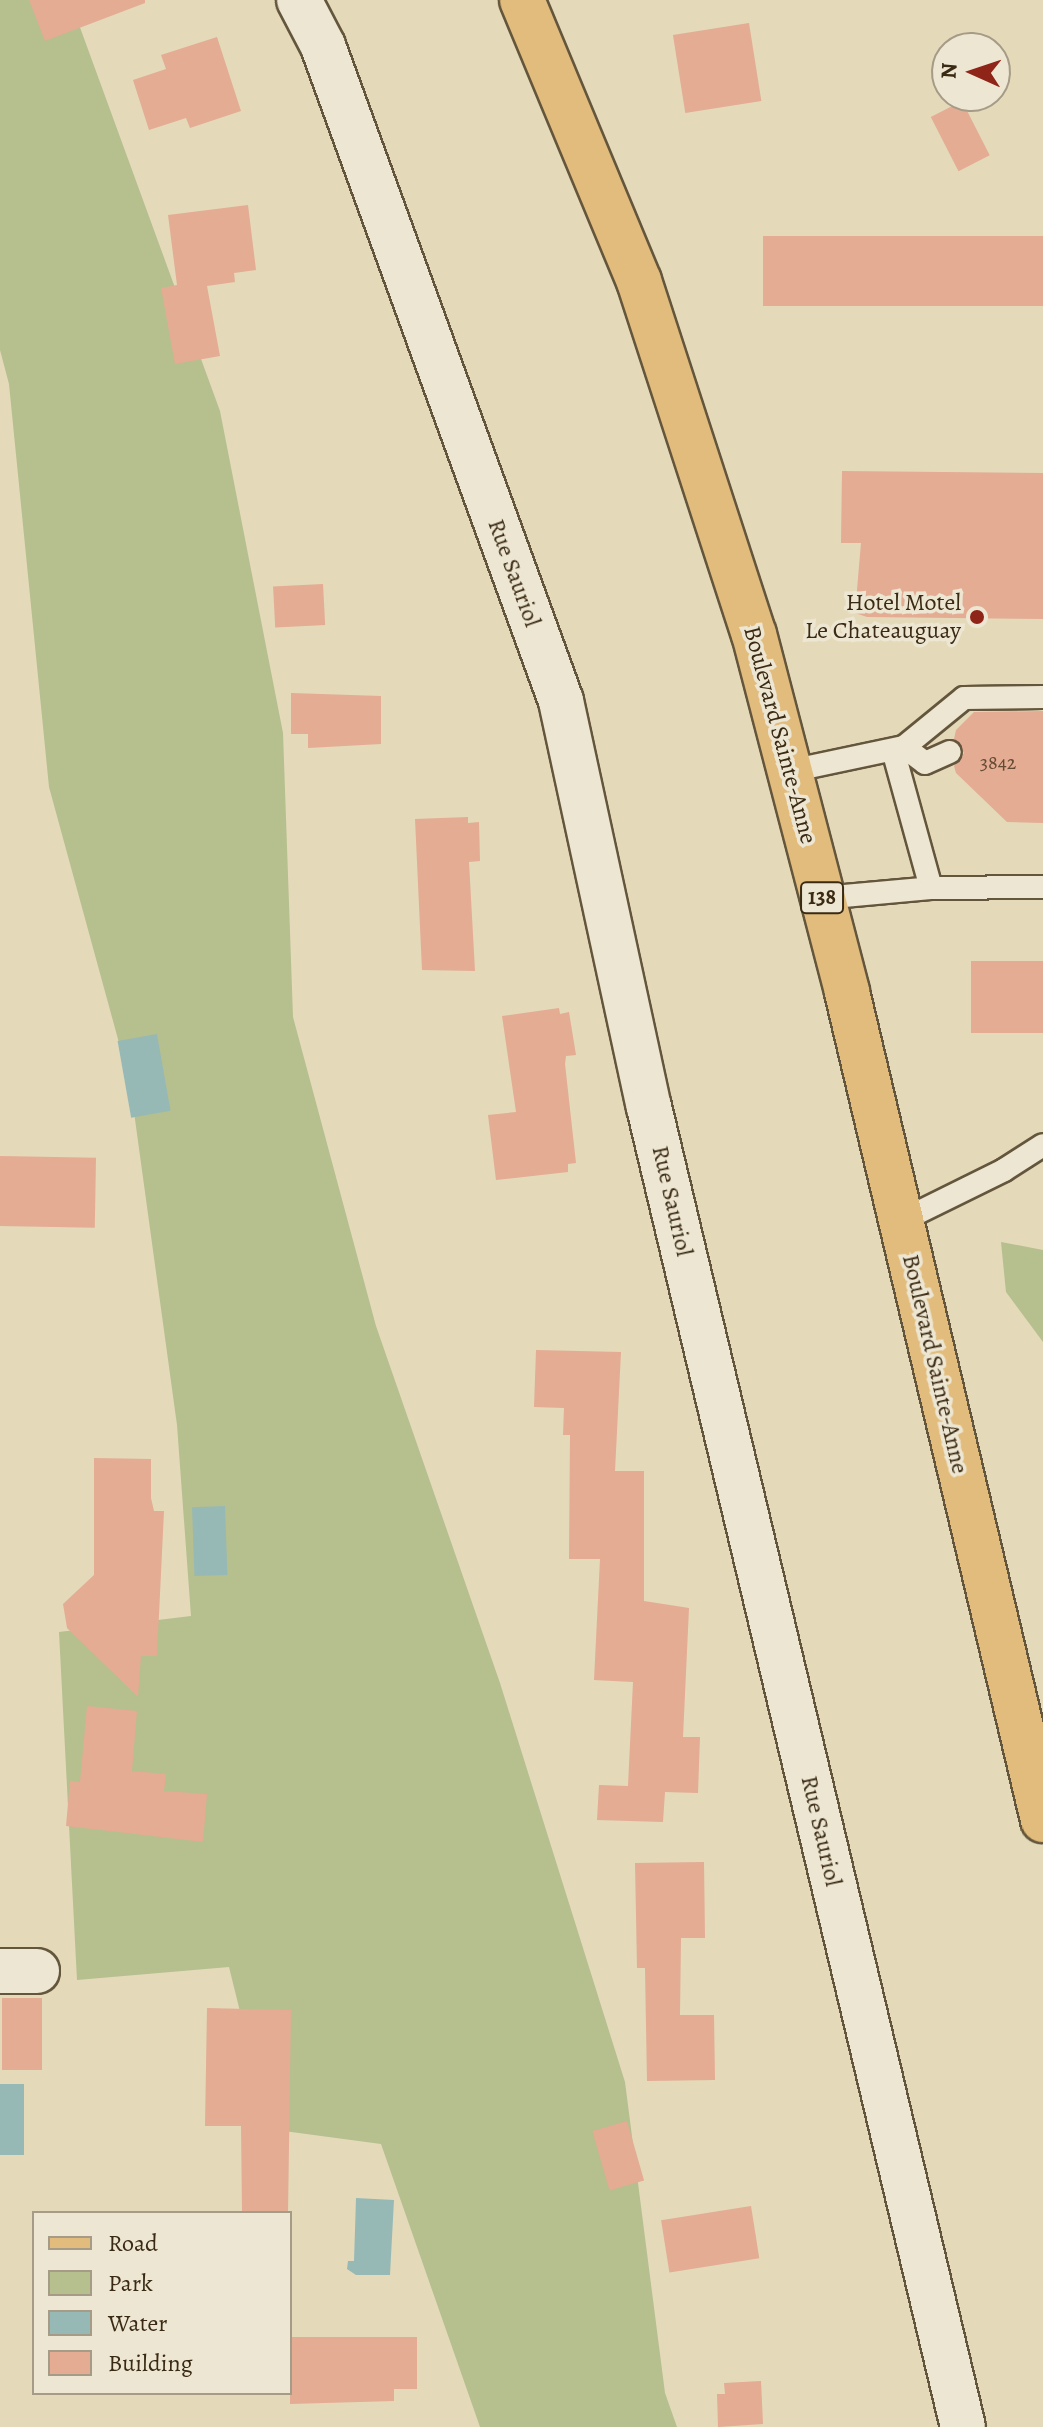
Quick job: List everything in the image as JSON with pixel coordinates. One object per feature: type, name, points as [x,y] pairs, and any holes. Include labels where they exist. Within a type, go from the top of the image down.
[{"type":"main road","name":"Boulevard Sainte-Anne","points":[[522,0],[639,281],[754,634],[1038,1775],[1043,1820]]},
{"type":"street","name":"Rue Sauriol","points":[[299,0],[323,46],[561,701],[649,1107],[963,2427]]},
{"type":"lane","points":[[790,771],[899,748],[964,698],[1006,703],[1043,697]]},
{"type":"lane","points":[[899,748],[925,763],[950,752]]},
{"type":"lane","points":[[899,748],[931,888]]},
{"type":"lane","points":[[822,898],[931,888],[1043,887]]},
{"type":"lane","points":[[901,1221],[1004,1170],[1043,1145]]},
{"type":"green space","points":[[0,0],[70,0],[220,411],[283,733],[293,1017],[376,1326],[500,1683],[625,2082],[665,2393],[677,2427],[480,2427],[381,2144],[269,2129],[229,1967],[77,1980],[59,1632],[191,1616],[177,1425],[130,1083],[49,787],[9,384],[0,350]]},
{"type":"green space","points":[[1001,1242],[1043,1250],[1043,1342],[1006,1292]]},
{"type":"water","points":[[157,1034],[171,1111],[131,1118],[118,1041]]},
{"type":"water","points":[[225,1506],[227,1575],[194,1576],[192,1507]]},
{"type":"water","points":[[0,2084],[24,2084],[24,2155],[0,2155]]},
{"type":"water","points":[[356,2198],[394,2200],[390,2275],[356,2275],[347,2269],[348,2261],[354,2261]]},
{"type":"building","points":[[29,0],[145,0],[145,3],[45,41]]},
{"type":"building","points":[[749,23],[761,101],[685,113],[673,35]]},
{"type":"building","points":[[217,37],[241,111],[190,128],[186,118],[149,130],[133,80],[166,69],[161,55]]},
{"type":"building","points":[[940,112],[968,112],[990,155],[959,171],[931,117]]},
{"type":"building","points":[[248,205],[256,270],[234,273],[235,282],[207,286],[220,356],[175,364],[161,288],[177,285],[168,215]]},
{"type":"building","points":[[763,236],[1043,236],[1043,306],[763,306]]},
{"type":"building","points":[[842,471],[1043,473],[1043,619],[867,617],[855,613],[861,543],[841,543]]},
{"type":"building","points":[[323,584],[325,625],[275,628],[273,587]]},
{"type":"building","points":[[291,693],[381,696],[381,744],[308,748],[308,734],[291,734]]},
{"type":"building","name":"Hotel Motel Le Chateauguay","points":[[1043,711],[1043,823],[1007,822],[956,773],[954,766],[964,753],[954,739],[956,730],[974,712]]},
{"type":"building","points":[[468,817],[468,823],[479,822],[480,861],[469,862],[475,971],[422,970],[415,819]]},
{"type":"building","points":[[971,961],[1043,961],[1043,1033],[971,1033]]},
{"type":"building","points":[[559,1008],[560,1014],[569,1012],[576,1055],[566,1056],[565,1064],[576,1163],[568,1164],[568,1172],[496,1180],[488,1115],[516,1112],[502,1016]]},
{"type":"building","points":[[0,1156],[96,1158],[95,1228],[0,1226]]},
{"type":"building","points":[[536,1350],[621,1352],[615,1471],[644,1471],[644,1601],[689,1608],[683,1737],[700,1737],[698,1793],[665,1792],[663,1822],[597,1820],[599,1785],[628,1786],[633,1682],[594,1680],[600,1559],[569,1559],[570,1435],[563,1435],[564,1408],[534,1407]]},
{"type":"building","points":[[94,1458],[151,1459],[154,1511],[164,1511],[157,1656],[141,1656],[138,1697],[67,1628],[63,1604],[94,1575]]},
{"type":"building","points":[[87,1706],[137,1711],[132,1771],[166,1774],[164,1791],[207,1794],[203,1842],[66,1826],[70,1781],[80,1782]]},
{"type":"building","points":[[704,1862],[705,1938],[681,1938],[680,2015],[714,2015],[715,2080],[647,2081],[645,1968],[637,1968],[635,1863]]},
{"type":"building","points":[[2,1998],[42,1998],[42,2070],[2,2070]]},
{"type":"building","points":[[207,2008],[291,2010],[288,2211],[242,2211],[241,2126],[205,2126]]},
{"type":"building","points":[[627,2121],[644,2181],[609,2191],[592,2131]]},
{"type":"building","points":[[751,2206],[759,2258],[669,2273],[661,2220]]},
{"type":"building","points":[[292,2337],[417,2337],[417,2389],[394,2389],[394,2401],[290,2404]]},
{"type":"building","points":[[761,2381],[763,2424],[718,2427],[717,2394],[725,2394],[724,2383]]},
{"type":"place","name":"Hotel Motel Le Chateauguay","points":[[977,617]]}]
